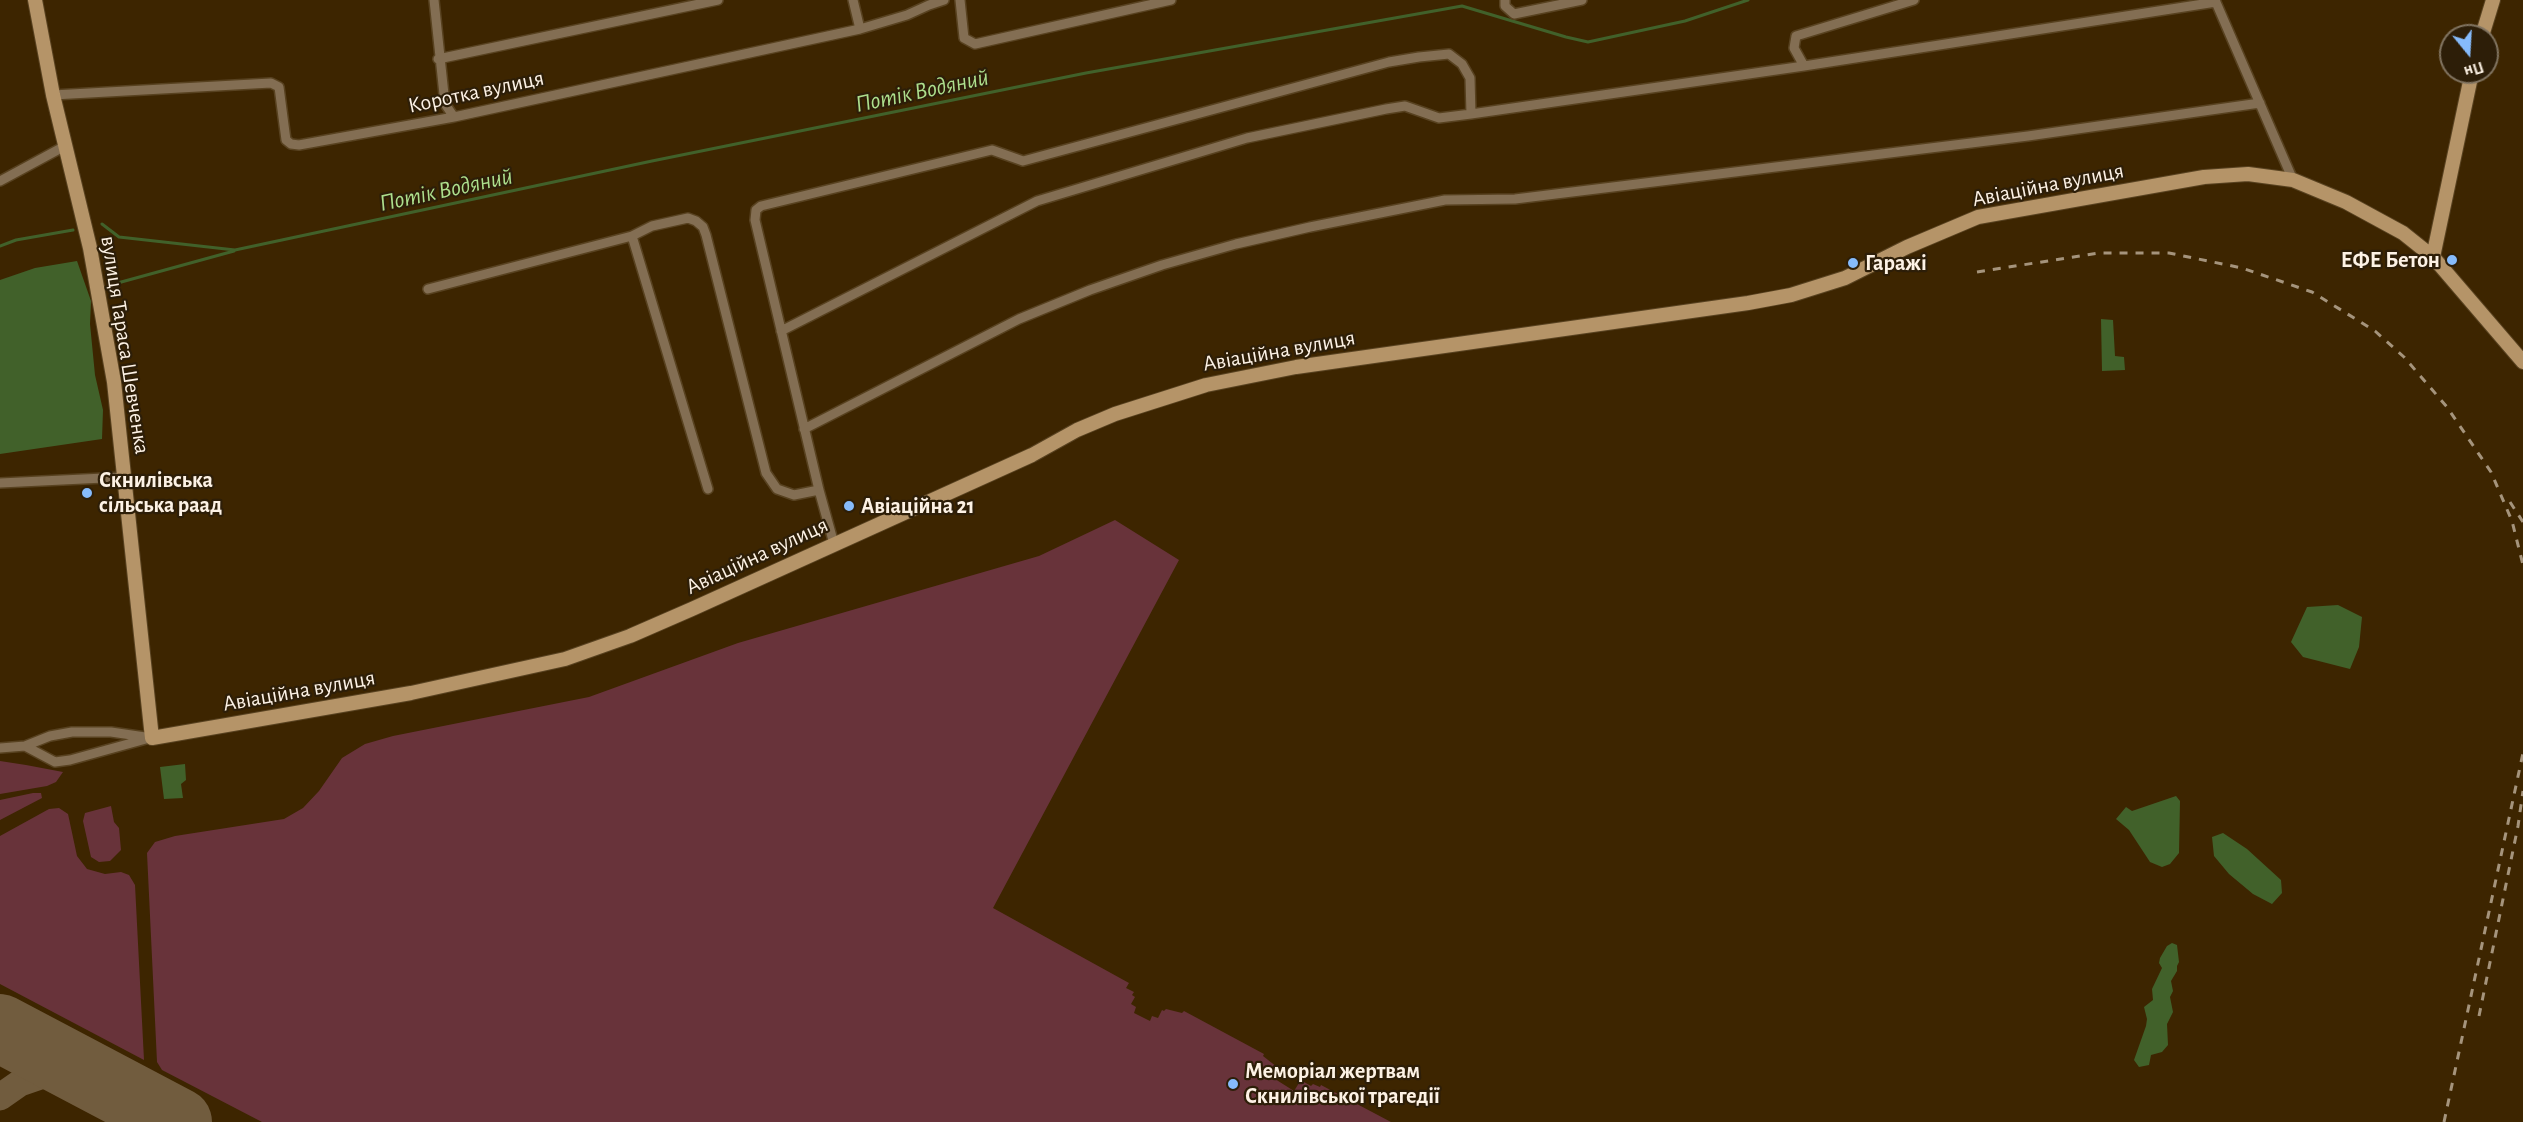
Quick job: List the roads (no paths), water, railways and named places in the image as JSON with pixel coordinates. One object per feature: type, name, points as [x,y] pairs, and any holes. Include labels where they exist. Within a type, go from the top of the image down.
[{"type":"street","name":"вулиця Тараса Шевченка","points":[[34,0],[65,146],[93,259],[114,382],[152,738]]},
{"type":"street","points":[[434,0],[438,59],[445,104],[454,117]]},
{"type":"street","points":[[438,59],[718,0]]},
{"type":"street","points":[[853,0],[860,29]]},
{"type":"street","name":"Коротка вулиця","points":[[54,94],[271,83],[279,87],[286,140],[291,144],[300,145],[454,117],[860,29],[907,15],[944,0]]},
{"type":"street","points":[[960,0],[964,38],[975,44],[1171,0]]},
{"type":"street","points":[[1506,0],[1505,6],[1514,14],[1582,0]]},
{"type":"street","points":[[1804,66],[1794,48],[1796,36],[1914,0]]},
{"type":"street","points":[[2486,24],[2493,0]]},
{"type":"street","points":[[781,331],[1037,201],[1247,138],[1405,106],[1438,117],[1471,114],[1804,66],[2216,1],[2293,180]]},
{"type":"street","points":[[834,544],[804,429],[755,220],[756,210],[761,206],[992,150],[1023,161],[1389,62],[1419,57],[1449,54],[1462,64],[1470,78],[1471,114]]},
{"type":"street","points":[[2433,257],[2469,84]]},
{"type":"street","points":[[804,429],[1019,319],[1080,294],[1162,265],[1236,244],[1310,227],[1445,200],[1527,198],[2028,136],[2260,103]]},
{"type":"street","points":[[0,181],[65,146]]},
{"type":"street","name":"Авіаційна вулиця","points":[[152,738],[411,693],[565,658],[630,636],[1032,455],[1077,430],[1158,399],[1206,385],[1296,367],[1791,295],[1845,278],[1978,217],[2204,177],[2248,174],[2293,180],[2346,202],[2403,234],[2433,257],[2523,362]]},
{"type":"street","points":[[428,289],[632,236],[652,226],[688,218],[696,221],[703,227],[766,473],[777,489],[794,495],[819,490]]},
{"type":"street","points":[[632,236],[708,489]]},
{"type":"street","points":[[0,483],[125,477]]},
{"type":"street","points":[[0,748],[25,746],[50,736],[72,732],[111,732],[152,738]]},
{"type":"street","points":[[25,746],[48,760],[63,762],[152,738]]},
{"type":"waterway","name":"Потік Водяний","points":[[102,224],[119,237],[235,250],[652,161],[1086,73],[1462,6],[1588,42],[1685,21],[1748,0]]},
{"type":"waterway","name":"Потік Водяний","points":[[0,246],[16,240],[73,230]]},
{"type":"waterway","points":[[114,284],[234,251]]},
{"type":"railway","points":[[1977,272],[2099,253],[2169,253],[2242,268],[2312,292],[2375,331],[2404,357],[2447,407],[2491,472],[2512,521],[2523,565]]},
{"type":"railway","points":[[2510,502],[2523,522]]},
{"type":"railway","points":[[2444,1122],[2523,753]]},
{"type":"railway","points":[[2479,1016],[2518,826],[2523,791]]},
{"type":"place","name":"ЕФЕ Бетон","points":[[2452,260]]},
{"type":"place","name":"Гаражі","points":[[1853,263]]},
{"type":"place","name":"Скнилівська сільська раад","points":[[87,493]]},
{"type":"place","name":"Авіаційна 21","points":[[849,506]]},
{"type":"place","name":"Меморіал жертвам Скнилівської трагедії","points":[[1233,1084]]}]
